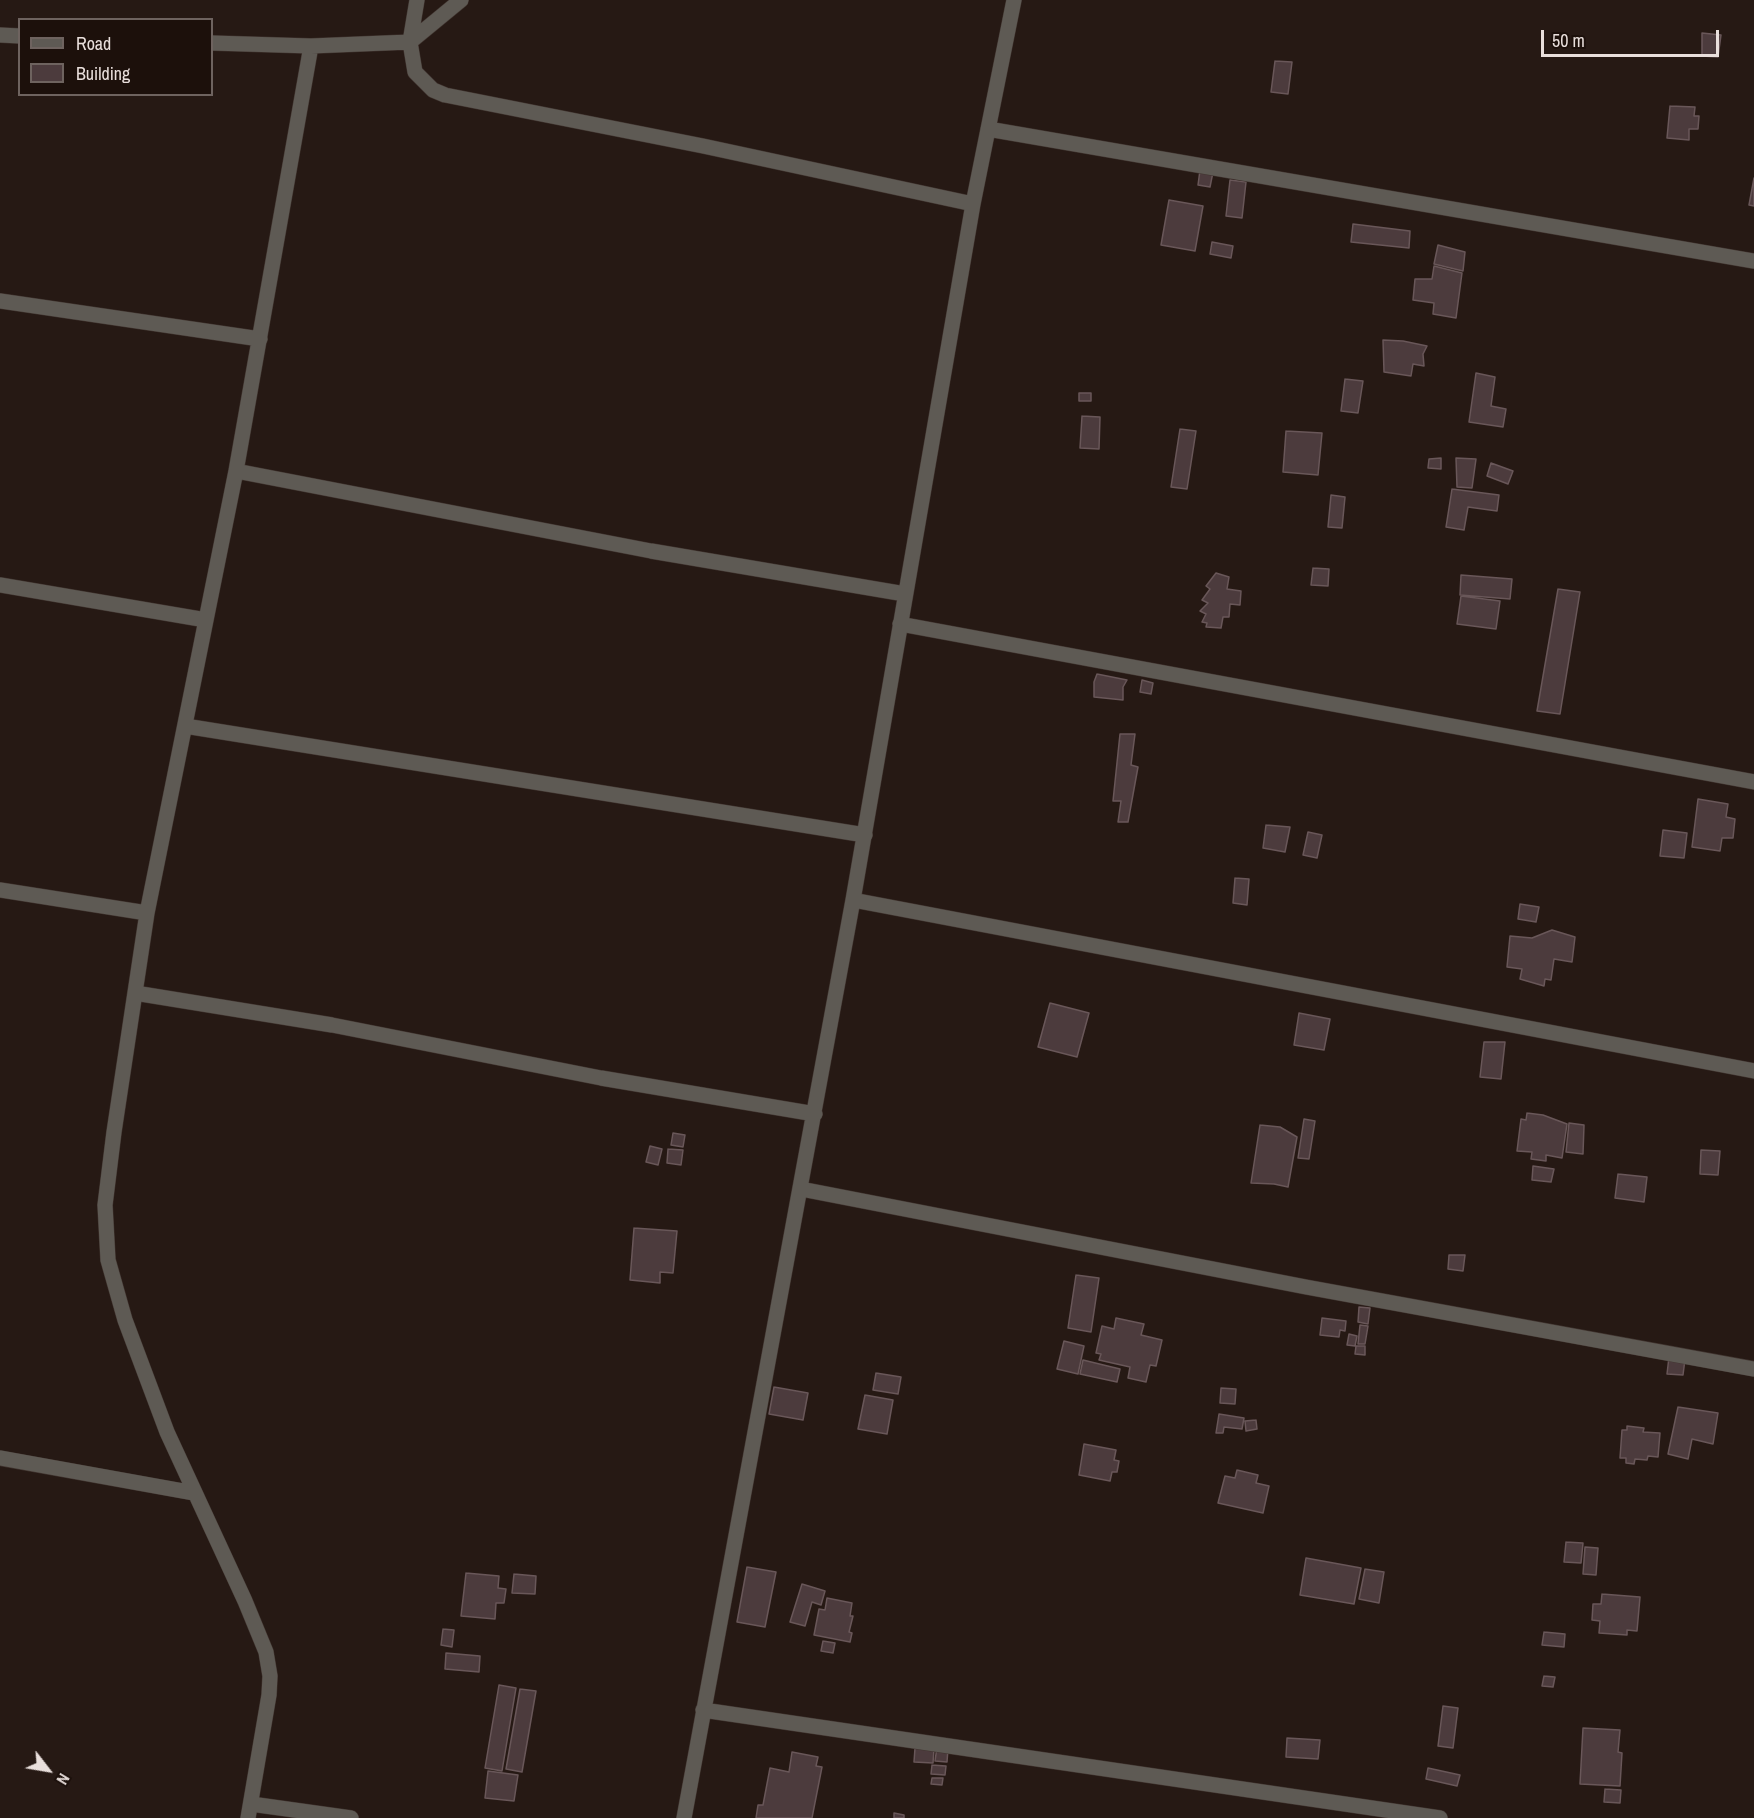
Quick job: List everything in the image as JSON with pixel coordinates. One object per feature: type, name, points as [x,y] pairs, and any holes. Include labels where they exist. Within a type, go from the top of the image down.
[{"type":"street","points":[[417,0],[410,42],[415,72],[433,90],[445,95],[703,146],[973,204]]},
{"type":"street","points":[[213,42],[311,46],[410,42],[461,0]]},
{"type":"street","points":[[684,1818],[865,835],[973,204],[1014,0]]},
{"type":"street","points":[[0,35],[18,36]]},
{"type":"street","points":[[311,46],[236,471],[147,913],[105,1205],[108,1260],[124,1320],[167,1432],[266,1652],[270,1676],[269,1695],[249,1811],[351,1818]]},
{"type":"street","points":[[988,129],[1754,261]]},
{"type":"street","points":[[0,301],[260,339]]},
{"type":"street","points":[[236,471],[629,547],[905,594]]},
{"type":"street","points":[[0,585],[206,621]]},
{"type":"street","points":[[900,624],[1754,782]]},
{"type":"street","points":[[185,726],[865,835]]},
{"type":"street","points":[[0,890],[147,913]]},
{"type":"street","points":[[853,900],[1754,1071]]},
{"type":"street","points":[[135,993],[332,1025],[602,1078],[814,1114]]},
{"type":"street","points":[[801,1189],[1318,1289],[1754,1369]]},
{"type":"street","points":[[0,1458],[194,1493]]},
{"type":"street","points":[[703,1710],[1440,1818]]},
{"type":"building","points":[[1702,33],[1721,35],[1718,57],[1702,56]]},
{"type":"building","points":[[1275,61],[1292,62],[1288,94],[1271,92]]},
{"type":"building","points":[[1670,106],[1695,107],[1694,116],[1699,116],[1698,129],[1689,129],[1689,140],[1667,138]]},
{"type":"building","points":[[1200,170],[1213,172],[1210,187],[1198,185]]},
{"type":"building","points":[[1754,178],[1754,206],[1749,205]]},
{"type":"building","points":[[1230,180],[1246,182],[1242,218],[1226,216]]},
{"type":"building","points":[[1169,200],[1203,206],[1195,251],[1161,245]]},
{"type":"building","points":[[1353,224],[1410,231],[1409,248],[1351,242]]},
{"type":"building","points":[[1212,242],[1233,246],[1231,258],[1210,254]]},
{"type":"building","points":[[1438,245],[1465,252],[1463,271],[1434,264]]},
{"type":"building","points":[[1434,266],[1462,273],[1456,318],[1433,314],[1434,303],[1413,300],[1415,279],[1432,279]]},
{"type":"building","points":[[1383,340],[1427,346],[1423,354],[1424,366],[1413,364],[1411,376],[1384,372]]},
{"type":"building","points":[[1476,373],[1495,377],[1491,406],[1506,409],[1503,427],[1469,422]]},
{"type":"building","points":[[1345,379],[1363,381],[1358,413],[1341,411]]},
{"type":"building","points":[[1079,393],[1091,393],[1091,401],[1079,401]]},
{"type":"building","points":[[1082,416],[1100,417],[1099,449],[1080,448]]},
{"type":"building","points":[[1180,429],[1196,431],[1187,489],[1171,487]]},
{"type":"building","points":[[1286,431],[1322,433],[1318,475],[1283,472]]},
{"type":"building","points":[[1441,458],[1441,469],[1428,468],[1429,459]]},
{"type":"building","points":[[1456,458],[1476,459],[1472,488],[1457,487]]},
{"type":"building","points":[[1491,463],[1513,471],[1508,484],[1487,476]]},
{"type":"building","points":[[1452,489],[1499,495],[1497,511],[1468,507],[1464,530],[1446,527]]},
{"type":"building","points":[[1331,495],[1345,497],[1342,528],[1328,527]]},
{"type":"building","points":[[1313,568],[1329,569],[1328,586],[1311,585]]},
{"type":"building","points":[[1216,573],[1229,577],[1227,589],[1241,591],[1240,605],[1230,604],[1229,617],[1223,617],[1221,628],[1206,627],[1207,623],[1202,622],[1206,614],[1200,611],[1208,603],[1202,600],[1210,589],[1206,586]]},
{"type":"building","points":[[1461,575],[1512,579],[1510,599],[1460,595]]},
{"type":"building","points":[[1558,589],[1580,592],[1560,714],[1537,711]]},
{"type":"building","points":[[1461,596],[1500,601],[1496,629],[1457,624]]},
{"type":"building","points":[[1097,674],[1127,680],[1123,687],[1123,700],[1094,697],[1094,682]]},
{"type":"building","points":[[1142,680],[1153,683],[1151,694],[1140,692]]},
{"type":"building","points":[[1120,734],[1135,734],[1131,765],[1138,767],[1128,822],[1118,822],[1121,801],[1113,801]]},
{"type":"building","points":[[1698,799],[1728,804],[1726,817],[1735,819],[1733,838],[1722,838],[1720,851],[1692,847]]},
{"type":"building","points":[[1266,825],[1290,827],[1285,852],[1263,848]]},
{"type":"building","points":[[1663,830],[1687,833],[1684,858],[1660,856]]},
{"type":"building","points":[[1308,832],[1322,835],[1317,858],[1303,855]]},
{"type":"building","points":[[1235,878],[1249,879],[1247,905],[1233,903]]},
{"type":"building","points":[[1520,904],[1539,907],[1536,922],[1518,919]]},
{"type":"building","points":[[1552,930],[1575,937],[1572,962],[1554,959],[1551,980],[1545,979],[1544,986],[1520,979],[1522,969],[1507,967],[1510,936],[1532,938]]},
{"type":"building","points":[[1050,1003],[1089,1013],[1077,1057],[1038,1047]]},
{"type":"building","points":[[1299,1013],[1330,1019],[1324,1050],[1294,1045]]},
{"type":"building","points":[[1484,1042],[1505,1042],[1501,1079],[1480,1077]]},
{"type":"building","points":[[1527,1113],[1543,1115],[1567,1124],[1562,1158],[1546,1155],[1546,1161],[1531,1159],[1532,1152],[1517,1151],[1521,1119],[1526,1120]]},
{"type":"building","points":[[1304,1119],[1315,1121],[1309,1159],[1298,1158]]},
{"type":"building","points":[[1569,1123],[1584,1125],[1583,1154],[1566,1152]]},
{"type":"building","points":[[1260,1125],[1280,1127],[1297,1137],[1288,1187],[1251,1183]]},
{"type":"building","points":[[673,1133],[685,1135],[683,1147],[671,1145]]},
{"type":"building","points":[[650,1146],[662,1149],[658,1165],[646,1162]]},
{"type":"building","points":[[668,1149],[683,1150],[681,1165],[667,1163]]},
{"type":"building","points":[[1701,1150],[1720,1151],[1718,1175],[1700,1174]]},
{"type":"building","points":[[1533,1166],[1554,1169],[1551,1182],[1532,1180]]},
{"type":"building","points":[[1618,1174],[1647,1177],[1644,1202],[1615,1198]]},
{"type":"building","points":[[634,1228],[677,1231],[673,1273],[660,1272],[660,1283],[630,1280]]},
{"type":"building","points":[[1449,1255],[1465,1255],[1463,1271],[1448,1269]]},
{"type":"building","points":[[1076,1275],[1099,1278],[1091,1332],[1068,1328]]},
{"type":"building","points":[[1359,1307],[1370,1308],[1368,1324],[1358,1322]]},
{"type":"building","points":[[1116,1318],[1144,1324],[1141,1335],[1162,1340],[1156,1366],[1150,1365],[1146,1382],[1128,1378],[1130,1367],[1099,1360],[1101,1354],[1096,1353],[1102,1326],[1114,1329]]},
{"type":"building","points":[[1322,1318],[1346,1321],[1345,1331],[1340,1330],[1339,1337],[1320,1335]]},
{"type":"building","points":[[1360,1325],[1368,1326],[1365,1344],[1358,1344]]},
{"type":"building","points":[[1349,1334],[1357,1336],[1355,1346],[1347,1345]]},
{"type":"building","points":[[1064,1341],[1084,1346],[1078,1374],[1057,1369]]},
{"type":"building","points":[[1356,1346],[1365,1346],[1365,1355],[1355,1354]]},
{"type":"building","points":[[1669,1357],[1685,1359],[1683,1375],[1667,1374]]},
{"type":"building","points":[[1083,1360],[1120,1369],[1117,1382],[1080,1374]]},
{"type":"building","points":[[876,1373],[901,1377],[898,1394],[873,1390]]},
{"type":"building","points":[[774,1387],[808,1393],[803,1420],[769,1414]]},
{"type":"building","points":[[1221,1388],[1236,1389],[1235,1404],[1220,1403]]},
{"type":"building","points":[[865,1395],[893,1400],[887,1434],[858,1429]]},
{"type":"building","points":[[1678,1407],[1718,1413],[1713,1444],[1692,1439],[1688,1459],[1668,1454]]},
{"type":"building","points":[[1219,1414],[1244,1418],[1242,1429],[1224,1427],[1223,1433],[1216,1433]]},
{"type":"building","points":[[1256,1420],[1257,1429],[1246,1431],[1245,1421]]},
{"type":"building","points":[[1627,1426],[1644,1428],[1643,1432],[1660,1433],[1658,1457],[1648,1456],[1647,1460],[1635,1459],[1634,1464],[1626,1463],[1626,1458],[1620,1458],[1622,1430],[1627,1430]]},
{"type":"building","points":[[1084,1444],[1116,1450],[1114,1460],[1119,1461],[1117,1472],[1112,1472],[1110,1481],[1079,1475]]},
{"type":"building","points":[[1237,1470],[1258,1475],[1256,1483],[1269,1486],[1263,1513],[1218,1503],[1225,1476],[1235,1478]]},
{"type":"building","points":[[1566,1542],[1583,1543],[1581,1563],[1564,1562]]},
{"type":"building","points":[[1585,1547],[1598,1548],[1596,1575],[1583,1574]]},
{"type":"building","points":[[1306,1558],[1361,1568],[1354,1604],[1300,1595]]},
{"type":"building","points":[[747,1567],[776,1572],[765,1627],[737,1622]]},
{"type":"building","points":[[1365,1569],[1384,1572],[1379,1603],[1359,1599]]},
{"type":"building","points":[[466,1573],[499,1576],[498,1588],[506,1589],[504,1603],[496,1603],[495,1619],[461,1616]]},
{"type":"building","points":[[514,1574],[536,1576],[535,1594],[512,1593]]},
{"type":"building","points":[[802,1584],[825,1591],[821,1605],[812,1602],[805,1626],[790,1622]]},
{"type":"building","points":[[1602,1594],[1640,1597],[1637,1631],[1627,1630],[1627,1635],[1599,1633],[1600,1621],[1592,1620],[1593,1604],[1601,1604]]},
{"type":"building","points":[[827,1598],[852,1603],[850,1642],[814,1635],[819,1609],[825,1610]]},
{"type":"building","points":[[443,1629],[454,1630],[452,1647],[441,1645]]},
{"type":"building","points":[[1544,1632],[1565,1634],[1564,1647],[1542,1645]]},
{"type":"building","points":[[823,1641],[835,1643],[833,1653],[821,1651]]},
{"type":"building","points":[[446,1653],[480,1656],[479,1672],[445,1669]]},
{"type":"building","points":[[1544,1676],[1555,1677],[1553,1687],[1542,1686]]},
{"type":"building","points":[[499,1685],[516,1688],[502,1771],[485,1768]]},
{"type":"building","points":[[520,1689],[536,1691],[522,1772],[506,1769]]},
{"type":"building","points":[[1443,1706],[1458,1708],[1453,1748],[1438,1746]]},
{"type":"building","points":[[1583,1728],[1620,1730],[1618,1752],[1622,1753],[1620,1786],[1580,1784]]},
{"type":"building","points":[[1287,1738],[1320,1740],[1318,1759],[1286,1757]]},
{"type":"building","points":[[937,1747],[948,1749],[947,1762],[935,1761]]},
{"type":"building","points":[[915,1748],[934,1749],[933,1763],[914,1762]]},
{"type":"building","points":[[792,1752],[818,1757],[816,1766],[822,1767],[812,1818],[756,1818],[758,1805],[763,1805],[770,1768],[789,1772]]},
{"type":"building","points":[[932,1765],[946,1766],[945,1775],[931,1774]]},
{"type":"building","points":[[1428,1768],[1460,1775],[1457,1786],[1426,1779]]},
{"type":"building","points":[[488,1771],[518,1775],[514,1801],[485,1798]]},
{"type":"building","points":[[932,1778],[943,1778],[942,1785],[931,1784]]},
{"type":"building","points":[[1605,1789],[1621,1790],[1620,1803],[1604,1802]]},
{"type":"building","points":[[894,1813],[904,1815],[904,1818],[894,1818]]}]
